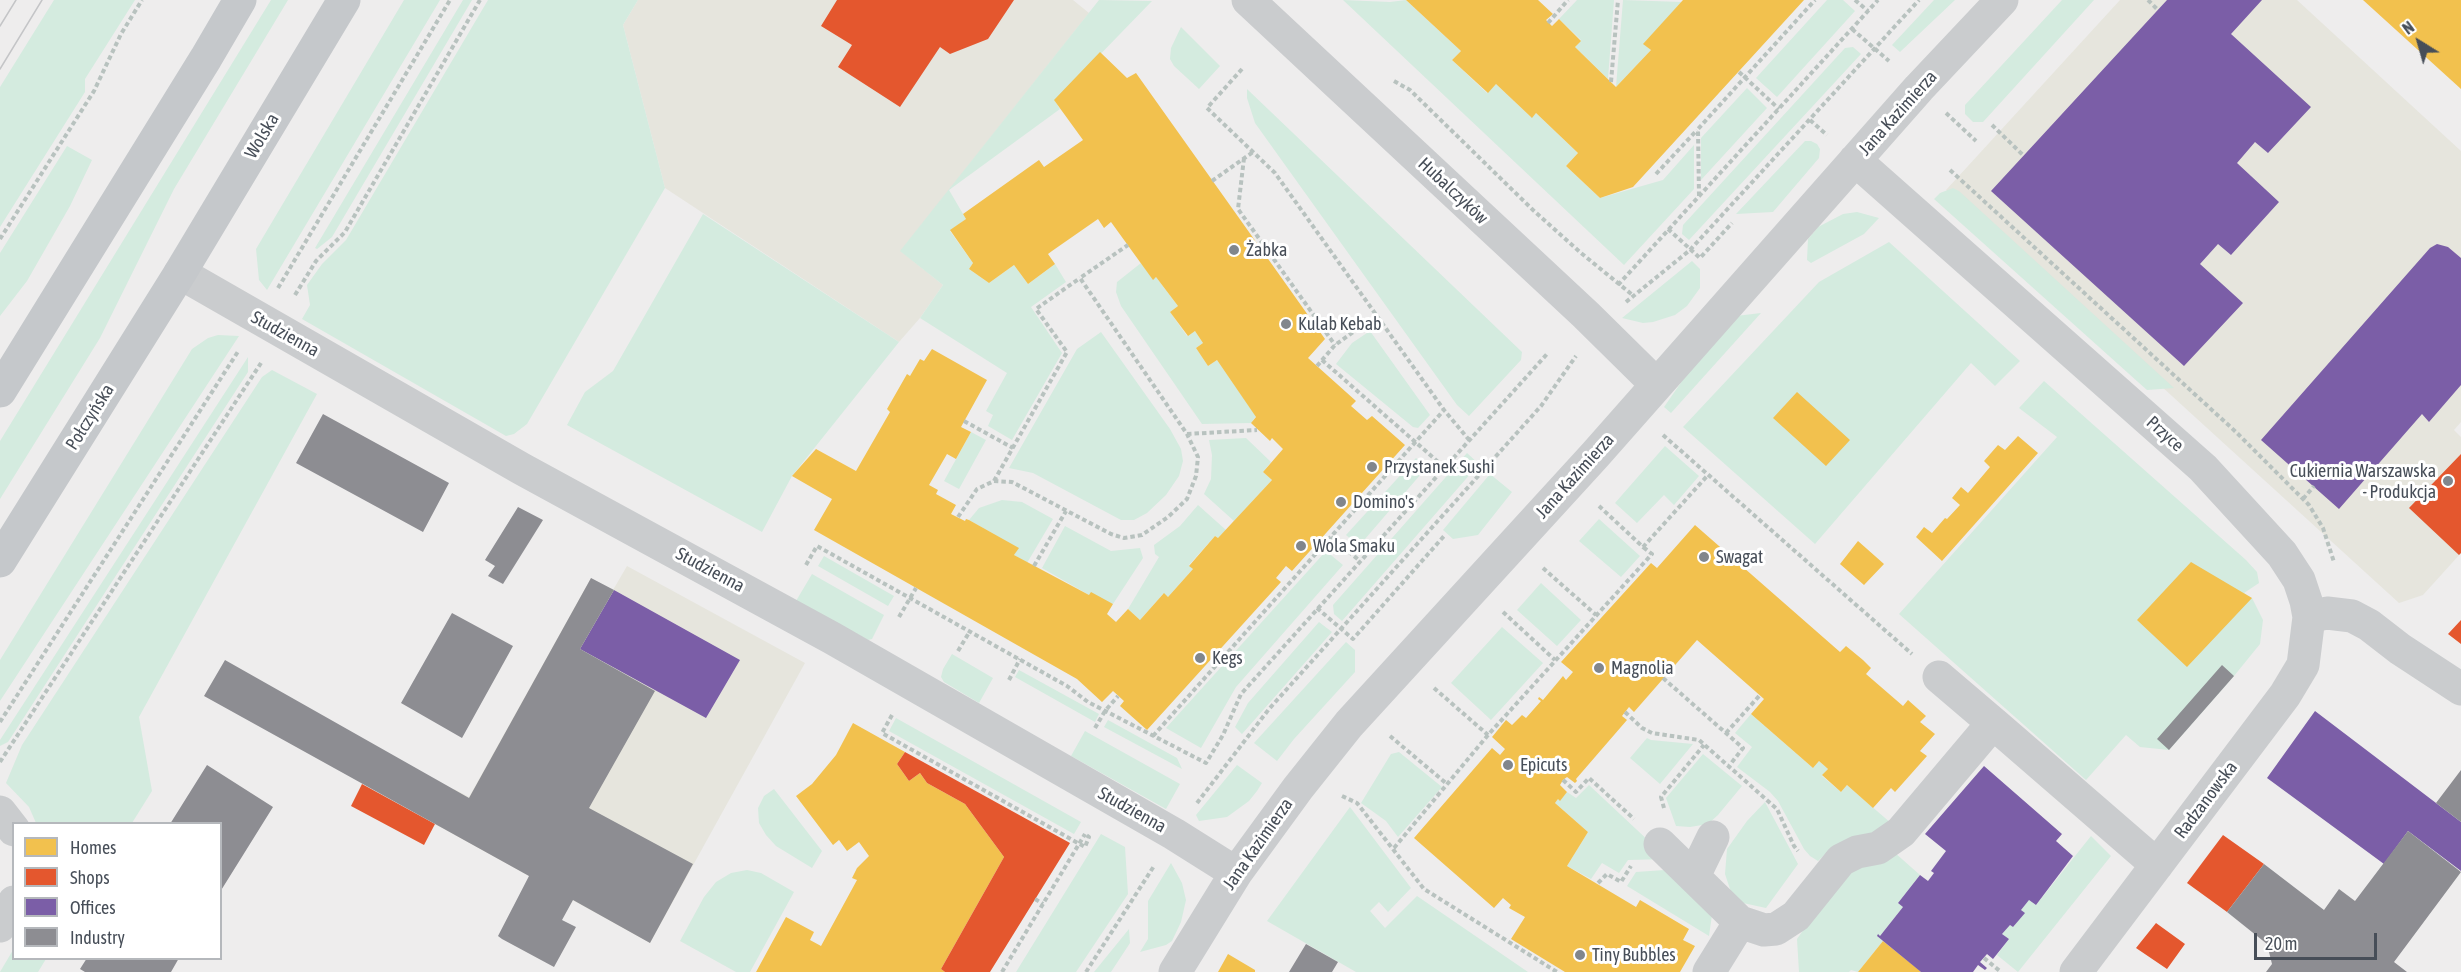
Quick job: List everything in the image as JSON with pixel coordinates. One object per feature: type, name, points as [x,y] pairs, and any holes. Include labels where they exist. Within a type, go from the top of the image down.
[{"type":"main road","points":[[0,391],[240,0]]},
{"type":"main road","name":"Wolska","points":[[180,273],[344,0]]},
{"type":"main road","name":"Połczyńska","points":[[0,561],[180,273]]},
{"type":"street","name":"Hubalczyków","points":[[1248,0],[1586,315],[1657,385]]},
{"type":"street","name":"Jana Kazimierza","points":[[1175,972],[1236,873],[1348,724],[1554,501],[1856,160],[2002,0]]},
{"type":"street","name":"Przyce","points":[[1856,160],[2203,468],[2283,554],[2299,580],[2309,617]]},
{"type":"street","name":"Studzienna","points":[[180,273],[522,469],[792,615],[1174,834],[1236,873]]},
{"type":"street","points":[[2309,617],[2327,614],[2352,616],[2369,625],[2400,649],[2461,689]]},
{"type":"street","name":"Radzanowska","points":[[2076,972],[2285,695],[2303,665],[2309,617]]},
{"type":"street","points":[[1939,677],[2157,865]]},
{"type":"street","points":[[1660,844],[1740,922],[1764,930],[1776,929],[1786,924],[1808,901],[1840,860],[1857,852],[1878,848],[1901,832],[1994,723]]},
{"type":"street","points":[[0,812],[12,827]]},
{"type":"street","points":[[1694,876],[1713,837]]},
{"type":"street","points":[[0,926],[12,905]]},
{"type":"street","points":[[1709,972],[1740,922]]},
{"type":"path","points":[[0,239],[94,92],[121,34],[142,0]]},
{"type":"path","points":[[274,294],[450,0]]},
{"type":"path","points":[[0,762],[281,332],[293,299],[316,261],[345,232],[480,0]]},
{"type":"path","points":[[1548,23],[1568,0]]},
{"type":"path","points":[[1611,82],[1618,0]]},
{"type":"path","points":[[1656,174],[1815,0]]},
{"type":"path","points":[[1856,0],[1868,11]]},
{"type":"path","points":[[1613,289],[1878,0]]},
{"type":"path","points":[[1620,306],[1635,297],[1690,249],[1919,0]]},
{"type":"path","points":[[2148,0],[2158,10]]},
{"type":"path","points":[[1852,28],[1889,62]]},
{"type":"path","points":[[1242,69],[1207,108],[1275,173],[1444,410],[1470,441]]},
{"type":"path","points":[[1738,72],[1779,109]]},
{"type":"path","points":[[1943,111],[1977,141]]},
{"type":"path","points":[[1992,125],[2024,156]]},
{"type":"path","points":[[1698,129],[1699,196]]},
{"type":"path","points":[[1212,181],[1253,152]]},
{"type":"path","points":[[1244,158],[1238,209],[1335,345]]},
{"type":"path","points":[[1950,170],[2236,432],[2310,505],[2323,528],[2333,554],[2343,615]]},
{"type":"path","points":[[1668,229],[1700,258],[1732,224]]},
{"type":"path","points":[[994,481],[1067,352],[1036,309],[1128,245]]},
{"type":"path","points":[[958,517],[976,489],[994,481],[1012,482],[1111,534],[1124,538],[1142,535],[1168,517],[1187,498],[1196,476],[1198,457],[1187,434],[1080,278]]},
{"type":"path","points":[[1317,366],[1335,345],[1377,315]]},
{"type":"path","points":[[0,722],[241,347]]},
{"type":"path","points":[[806,565],[817,546],[1068,686],[1088,702],[1206,763],[1223,735],[1241,694],[1546,354]]},
{"type":"path","points":[[1086,972],[1174,834],[1269,709],[1541,406],[1577,354]]},
{"type":"path","points":[[1322,360],[1444,468]]},
{"type":"path","points":[[1153,736],[1444,410]]},
{"type":"path","points":[[964,421],[1013,448]]},
{"type":"path","points":[[1187,434],[1257,430]]},
{"type":"path","points":[[1662,435],[1887,632]]},
{"type":"path","points":[[1643,547],[1708,475]]},
{"type":"path","points":[[2303,499],[2314,486]]},
{"type":"path","points":[[1394,848],[1488,735],[1652,554],[1598,506]]},
{"type":"path","points":[[1034,566],[1066,511]]},
{"type":"path","points":[[1317,608],[1353,639],[1444,536]]},
{"type":"path","points":[[1331,537],[1360,561]]},
{"type":"path","points":[[1542,567],[1596,615]]},
{"type":"path","points":[[899,617],[915,588]]},
{"type":"path","points":[[1503,612],[1555,660]]},
{"type":"path","points":[[958,651],[970,632]]},
{"type":"path","points":[[1009,680],[1020,659]]},
{"type":"path","points":[[1663,678],[1743,748],[1729,766]]},
{"type":"path","points":[[1434,688],[1488,735]]},
{"type":"path","points":[[1726,733],[1760,694]]},
{"type":"path","points":[[1095,728],[1105,711],[1118,696]]},
{"type":"path","points":[[895,708],[882,733],[1048,829],[1079,843],[1002,972]]},
{"type":"path","points":[[1625,712],[1652,734],[1699,740],[1777,809],[1794,846],[1827,874]]},
{"type":"path","points":[[1390,736],[1447,784]]},
{"type":"path","points":[[1563,780],[1576,792],[1589,777],[1660,844],[1672,829],[1661,797],[1704,745]]},
{"type":"path","points":[[1342,796],[1357,803],[1424,889],[1557,972]]},
{"type":"path","points":[[1035,899],[1043,904]]},
{"type":"path","points":[[1984,958],[2001,972]]},
{"type":"shaded area","points":[[638,0],[1073,0],[1089,13],[901,251],[943,285],[920,318],[899,342],[665,188],[623,25]]},
{"type":"shaded area","points":[[2120,0],[2297,0],[2461,151],[2461,422],[2454,430],[2461,437],[2461,553],[2423,595],[2399,603],[1946,190]]},
{"type":"shaded area","points":[[627,566],[805,663],[650,943],[435,824],[454,789],[469,797],[591,578],[613,590]]},
{"type":"green space","points":[[54,0],[135,0],[85,79],[85,92],[0,227],[0,87]]},
{"type":"green space","points":[[271,0],[288,0],[174,189],[100,338],[0,499],[0,441]]},
{"type":"green space","points":[[404,0],[440,0],[267,290],[259,280],[256,249]]},
{"type":"green space","points":[[463,0],[472,0],[332,237],[317,249],[315,248]]},
{"type":"green space","points":[[488,0],[638,0],[623,25],[665,188],[527,424],[514,434],[506,436],[302,319],[310,305],[307,285],[322,264],[346,240]]},
{"type":"green space","points":[[1099,0],[1152,1],[1055,101],[1060,109],[949,190],[966,219],[950,231],[973,263],[969,269],[989,283],[1014,265],[1028,284],[1055,264],[1066,282],[1031,307],[1062,353],[1012,440],[988,426],[993,415],[986,411],[1007,373],[920,318],[943,285],[900,251]]},
{"type":"green space","points":[[1343,0],[1390,2],[1406,0],[1461,51],[1452,60],[1487,93],[1496,84],[1531,117],[1536,113],[1578,153],[1566,166],[1600,198],[1663,180],[1694,145],[1694,189],[1624,265]]},
{"type":"green space","points":[[1577,0],[1614,0],[1608,79],[1575,47],[1581,40],[1559,19]]},
{"type":"green space","points":[[1623,0],[1682,2],[1644,44],[1651,50],[1616,87]]},
{"type":"green space","points":[[1827,0],[1843,0],[1855,11],[1777,97],[1756,78]]},
{"type":"green space","points":[[1934,0],[1955,0],[1900,52],[1892,45]]},
{"type":"green space","points":[[2062,0],[2094,0],[1983,122],[1973,122],[1965,114],[1965,105]]},
{"type":"green space","points":[[1181,27],[1220,66],[1199,89],[1174,66],[1170,59],[1171,48]]},
{"type":"green space","points":[[1853,47],[1861,54],[1689,240],[1682,234],[1683,225],[1845,48]]},
{"type":"green space","points":[[1747,88],[1767,108],[1701,180],[1701,138]]},
{"type":"green space","points":[[1247,89],[1522,352],[1521,360],[1469,416],[1457,405],[1255,123],[1247,98]]},
{"type":"green space","points":[[1805,141],[1817,144],[1820,149],[1819,158],[1773,212],[1736,214]]},
{"type":"green space","points":[[67,146],[92,160],[70,206],[27,281],[0,316],[0,253]]},
{"type":"green space","points":[[1953,188],[1959,191],[2174,388],[2147,390],[1934,199],[1940,193]]},
{"type":"green space","points":[[1857,212],[1879,218],[1864,234],[1811,263],[1807,260],[1808,239],[1818,227],[1843,214]]},
{"type":"green space","points":[[703,214],[899,342],[792,476],[762,532],[567,425],[585,392],[613,371]]},
{"type":"green space","points":[[1889,242],[2020,361],[1995,386],[1971,363],[1815,544],[1683,427],[1819,282]]},
{"type":"green space","points":[[1692,261],[1700,269],[1700,288],[1687,306],[1675,315],[1653,322],[1643,323],[1622,318]]},
{"type":"green space","points":[[1141,263],[1153,279],[1156,277],[1178,306],[1170,312],[1187,336],[1195,331],[1203,343],[1196,348],[1208,366],[1217,360],[1256,416],[1251,423],[1202,424],[1121,306],[1116,292],[1117,282]]},
{"type":"green space","points":[[1761,313],[1671,413],[1664,407],[1689,371],[1736,316]]},
{"type":"green space","points":[[1370,331],[1430,415],[1418,428],[1413,427],[1336,364],[1352,343]]},
{"type":"green space","points":[[1101,332],[1170,429],[1181,449],[1183,461],[1179,476],[1166,495],[1147,513],[1134,520],[1121,520],[1033,473],[1009,468],[1077,349]]},
{"type":"green space","points":[[218,335],[239,336],[0,701],[0,660],[192,349],[208,338]]},
{"type":"green space","points":[[248,357],[248,372],[8,742],[0,746],[0,740]]},
{"type":"green space","points":[[272,370],[317,394],[139,717],[152,791],[133,822],[36,822],[29,807],[6,783],[22,745],[262,377]]},
{"type":"green space","points":[[2044,381],[2257,572],[2259,583],[2244,593],[2252,598],[2263,620],[2260,644],[2169,750],[2140,747],[2126,735],[2086,780],[1899,614],[2057,437],[2019,408]]},
{"type":"green space","points":[[971,432],[986,440],[959,489],[944,481]]},
{"type":"green space","points":[[1246,438],[1271,462],[1263,472],[1272,480],[1234,521],[1204,494],[1211,479],[1212,455],[1209,440]]},
{"type":"green space","points":[[1665,446],[1699,476],[1674,505],[1664,495],[1637,523],[1615,503]]},
{"type":"green space","points":[[1467,453],[1479,464],[1342,621],[1334,614],[1333,605]]},
{"type":"green space","points":[[1416,458],[1427,467],[1359,546],[1346,535]]},
{"type":"green space","points":[[1490,474],[1512,492],[1478,535],[1453,539],[1443,530]]},
{"type":"green space","points":[[1002,500],[1022,502],[1053,519],[1027,563],[1014,555],[1018,548],[969,520],[979,508]]},
{"type":"green space","points":[[1198,505],[1226,530],[1218,538],[1215,536],[1189,565],[1193,569],[1168,597],[1163,594],[1140,620],[1128,609],[1159,557],[1155,554],[1154,545],[1180,526]]},
{"type":"green space","points":[[1599,519],[1640,556],[1621,577],[1579,541]]},
{"type":"green space","points":[[1065,526],[1111,551],[1140,548],[1143,558],[1113,604],[1089,595],[1042,568]]},
{"type":"green space","points":[[1326,551],[1343,565],[1236,687],[1201,748],[1166,728]]},
{"type":"green space","points":[[824,556],[894,596],[888,606],[818,566]]},
{"type":"green space","points":[[812,574],[884,615],[872,639],[868,640],[796,601]]},
{"type":"green space","points":[[1541,583],[1581,620],[1557,646],[1517,610]]},
{"type":"green space","points":[[1319,622],[1332,632],[1242,734],[1235,727],[1248,703]]},
{"type":"green space","points":[[1502,627],[1543,663],[1491,720],[1451,683]]},
{"type":"green space","points":[[1346,642],[1355,650],[1355,672],[1277,761],[1254,743]]},
{"type":"green space","points":[[952,654],[993,678],[979,703],[944,682],[941,677]]},
{"type":"green space","points":[[1019,670],[1099,714],[1095,722],[1015,677]]},
{"type":"green space","points":[[1751,714],[1813,768],[1819,761],[1828,769],[1822,776],[1841,792],[1847,785],[1892,824],[1887,829],[1832,848],[1818,861],[1810,856],[1778,801],[1770,792],[1737,767],[1752,747],[1735,733]]},
{"type":"green space","points":[[896,718],[1081,822],[1074,834],[889,731]]},
{"type":"green space","points":[[1108,720],[1177,758],[1182,769],[1104,727]]},
{"type":"green space","points":[[1085,731],[1180,784],[1166,809],[1071,756]]},
{"type":"green space","points":[[1647,738],[1693,744],[1660,784],[1630,758]]},
{"type":"green space","points":[[1399,752],[1442,787],[1398,837],[1386,821],[1361,803],[1391,754]]},
{"type":"green space","points":[[1703,754],[1742,786],[1708,824],[1690,827],[1676,826],[1666,798]]},
{"type":"green space","points":[[1237,765],[1262,783],[1257,791],[1249,801],[1227,817],[1199,821],[1196,815]]},
{"type":"green space","points":[[1589,785],[1668,859],[1628,860],[1619,873],[1602,863],[1591,879],[1567,866],[1588,832],[1555,803],[1567,792],[1576,798]]},
{"type":"green space","points":[[774,789],[822,851],[812,868],[776,846],[759,823],[758,808],[764,796]]},
{"type":"green space","points":[[1765,802],[1798,864],[1766,908],[1743,903],[1731,892],[1725,874],[1727,849],[1747,821]]},
{"type":"green space","points":[[1350,807],[1411,888],[1388,912],[1379,902],[1370,911],[1385,928],[1417,896],[1528,972],[1356,972],[1267,921]]},
{"type":"green space","points":[[1101,834],[1125,847],[1128,894],[1076,972],[1016,972]]},
{"type":"green space","points":[[2091,836],[2111,856],[2018,972],[1997,955],[2009,939],[2002,934],[2010,925],[2013,927],[2024,913],[2021,910],[2029,900],[2036,905]]},
{"type":"green space","points":[[1894,852],[1920,875],[1898,903],[1903,907],[1880,936],[1877,936],[1883,941],[1858,972],[1851,970],[1849,972],[1799,972],[1797,939],[1842,875]]},
{"type":"green space","points":[[1171,863],[1182,883],[1186,900],[1181,922],[1172,941],[1166,945],[1140,952],[1148,939],[1148,901]]},
{"type":"green space","points":[[1679,869],[1712,915],[1709,936],[1627,886],[1636,872]]},
{"type":"green space","points":[[747,870],[761,873],[794,892],[750,972],[736,972],[680,941],[704,897],[716,882],[731,873]]},
{"type":"green space","points":[[1129,929],[1130,943],[1111,972],[1094,972]]},
{"type":"green space","points":[[12,952],[12,960],[45,960],[38,972],[0,972]]},
{"type":"building: Homes","points":[[1406,0],[1538,0],[1553,14],[1546,20],[1552,26],[1559,19],[1581,41],[1575,47],[1616,87],[1651,50],[1643,44],[1683,0],[1804,0],[1633,187],[1600,198],[1566,166],[1578,153],[1536,113],[1532,118],[1496,84],[1488,93],[1452,60],[1461,51]]},
{"type":"building: Homes","points":[[2363,0],[2461,0],[2461,89]]},
{"type":"building: Homes","points":[[1100,52],[1127,78],[1136,73],[1325,339],[1308,358],[1356,401],[1351,406],[1367,420],[1372,416],[1405,445],[1292,571],[1286,566],[1276,578],[1281,582],[1147,730],[1120,706],[1124,701],[1113,691],[1102,702],[1077,679],[814,530],[832,499],[792,476],[816,449],[856,471],[890,412],[887,409],[907,374],[910,376],[920,359],[924,361],[932,349],[987,380],[961,427],[971,432],[956,459],[947,454],[929,485],[938,490],[936,494],[956,505],[951,514],[965,521],[969,520],[1019,548],[1014,555],[1089,595],[1091,592],[1113,604],[1107,614],[1116,622],[1128,609],[1140,620],[1164,593],[1168,597],[1193,569],[1189,566],[1215,536],[1218,538],[1272,480],[1263,472],[1283,449],[1272,438],[1270,441],[1251,423],[1256,417],[1217,360],[1208,366],[1196,348],[1203,343],[1195,331],[1188,336],[1170,312],[1178,306],[1156,277],[1153,280],[1111,222],[1104,228],[1098,219],[1052,251],[1048,254],[1055,264],[1028,284],[1014,265],[989,283],[969,269],[973,263],[950,230],[966,219],[963,214],[1039,160],[1044,167],[1083,140],[1054,100]]},
{"type":"building: Homes","points":[[1797,392],[1850,440],[1826,466],[1773,418]]},
{"type":"building: Homes","points":[[2018,436],[2038,453],[1942,561],[1916,537],[1924,527],[1932,533],[1945,518],[1947,519],[1960,505],[1952,498],[1961,487],[1968,493],[1990,467],[1984,461],[1998,445],[2005,450]]},
{"type":"building: Homes","points":[[1695,525],[1840,652],[1846,646],[1863,660],[1871,668],[1866,674],[1903,706],[1908,700],[1926,716],[1920,722],[1935,734],[1920,751],[1927,756],[1895,792],[1891,788],[1873,808],[1847,785],[1841,792],[1822,775],[1828,769],[1819,761],[1813,768],[1751,714],[1764,699],[1697,640],[1634,712],[1629,707],[1622,716],[1627,720],[1576,779],[1577,781],[1575,783],[1567,777],[1563,780],[1560,785],[1567,792],[1560,801],[1558,799],[1555,803],[1588,832],[1567,866],[1636,907],[1640,900],[1689,929],[1683,940],[1695,946],[1680,972],[1565,972],[1511,939],[1525,917],[1509,908],[1511,905],[1503,898],[1494,908],[1414,838],[1492,748],[1500,755],[1505,749],[1492,737],[1506,720],[1512,725],[1522,715],[1526,718],[1541,701],[1539,697],[1543,700],[1563,676],[1566,680],[1573,672],[1561,662],[1651,563],[1657,568]]},
{"type":"building: Homes","points":[[1858,541],[1884,564],[1864,585],[1840,564]]},
{"type":"building: Homes","points":[[2191,562],[2252,598],[2187,667],[2137,620]]},
{"type":"building: Homes","points":[[853,723],[905,752],[897,764],[909,781],[920,773],[927,783],[965,804],[1004,857],[941,969],[945,972],[756,972],[786,917],[814,932],[810,940],[821,946],[857,880],[852,878],[857,868],[869,856],[859,842],[847,851],[839,840],[833,845],[796,796],[812,784],[836,755]]},
{"type":"building: Homes","points":[[1883,941],[1919,970],[1921,972],[1858,972]]},
{"type":"building: Homes","points":[[1228,954],[1255,970],[1255,972],[1218,972]]},
{"type":"building: Shops","points":[[837,0],[1014,0],[988,39],[950,54],[940,47],[900,107],[838,67],[852,45],[821,26]]},
{"type":"building: Shops","name":"Cukiernia Warszawska - Produkcja","points":[[2461,454],[2461,553],[2459,555],[2409,508]]},
{"type":"building: Shops","points":[[2461,620],[2461,644],[2448,634]]},
{"type":"building: Shops","points":[[905,752],[1070,843],[990,972],[945,972],[941,969],[1004,857],[965,804],[927,783],[920,773],[909,781],[897,764]]},
{"type":"building: Shops","points":[[362,784],[435,824],[424,845],[351,806]]},
{"type":"building: Shops","points":[[2223,835],[2264,864],[2227,912],[2187,883]]},
{"type":"building: Shops","points":[[2156,923],[2185,944],[2167,969],[2136,948]]},
{"type":"building: Offices","points":[[2167,0],[2262,0],[2231,34],[2311,107],[2268,153],[2255,142],[2237,163],[2279,202],[2231,255],[2218,244],[2200,264],[2243,303],[2184,366],[1991,191]]},
{"type":"building: Offices","points":[[2437,244],[2448,247],[2461,258],[2461,385],[2429,422],[2422,414],[2339,509],[2261,440],[2430,248]]},
{"type":"building: Offices","points":[[614,590],[740,660],[706,718],[580,649]]},
{"type":"building: Offices","points":[[2315,711],[2461,822],[2461,871],[2408,831],[2384,864],[2267,778]]},
{"type":"building: Offices","points":[[1984,766],[2062,834],[2056,841],[2073,856],[2036,905],[2029,900],[2021,910],[2025,913],[2013,927],[2010,925],[2002,934],[2009,939],[1993,959],[1987,954],[1980,962],[1987,968],[1985,970],[1978,965],[1973,972],[1921,972],[1877,936],[1878,934],[1880,936],[1903,907],[1898,903],[1920,875],[1928,881],[1934,873],[1931,871],[1946,851],[1925,834]]},
{"type":"building: Industry","points":[[323,414],[449,483],[423,532],[296,463]]},
{"type":"building: Industry","points":[[518,507],[543,520],[503,584],[488,576],[495,566],[485,560]]},
{"type":"building: Industry","points":[[591,578],[614,590],[580,649],[655,691],[589,808],[693,864],[650,943],[573,900],[562,920],[576,927],[554,967],[502,939],[498,936],[529,876],[204,696],[225,660],[469,798]]},
{"type":"building: Industry","points":[[452,613],[513,646],[462,738],[401,703]]},
{"type":"building: Industry","points":[[2222,665],[2234,676],[2169,750],[2157,739]]},
{"type":"building: Industry","points":[[207,765],[273,807],[222,889],[222,822],[171,822]]},
{"type":"building: Industry","points":[[2461,770],[2461,822],[2436,803]]},
{"type":"building: Industry","points":[[2408,831],[2461,872],[2394,962],[2407,972],[2266,972],[2272,964],[2267,944],[2227,912],[2264,864],[2324,910],[2339,889],[2355,901]]},
{"type":"building: Industry","points":[[1306,944],[1338,962],[1332,972],[1289,972]]},
{"type":"building: Industry","points":[[86,960],[178,960],[171,972],[85,972],[80,969]]},
{"type":"tram line","points":[[0,26],[16,0]]},
{"type":"tram line","points":[[0,69],[42,0]]},
{"type":"place","name":"Żabka","points":[[1234,250]]},
{"type":"place","name":"Kulab Kebab","points":[[1286,324]]},
{"type":"place","name":"Przystanek Sushi","points":[[1372,467]]},
{"type":"place","name":"Cukiernia Warszawska - Produkcja","points":[[2448,481]]},
{"type":"place","name":"Domino's","points":[[1341,502]]},
{"type":"place","name":"Wola Smaku","points":[[1301,546]]},
{"type":"place","name":"Swagat","points":[[1704,557]]},
{"type":"place","name":"Kegs","points":[[1200,658]]},
{"type":"place","name":"Magnolia","points":[[1599,668]]},
{"type":"place","name":"Epicuts","points":[[1508,765]]},
{"type":"place","name":"Tiny Bubbles","points":[[1580,955]]}]
